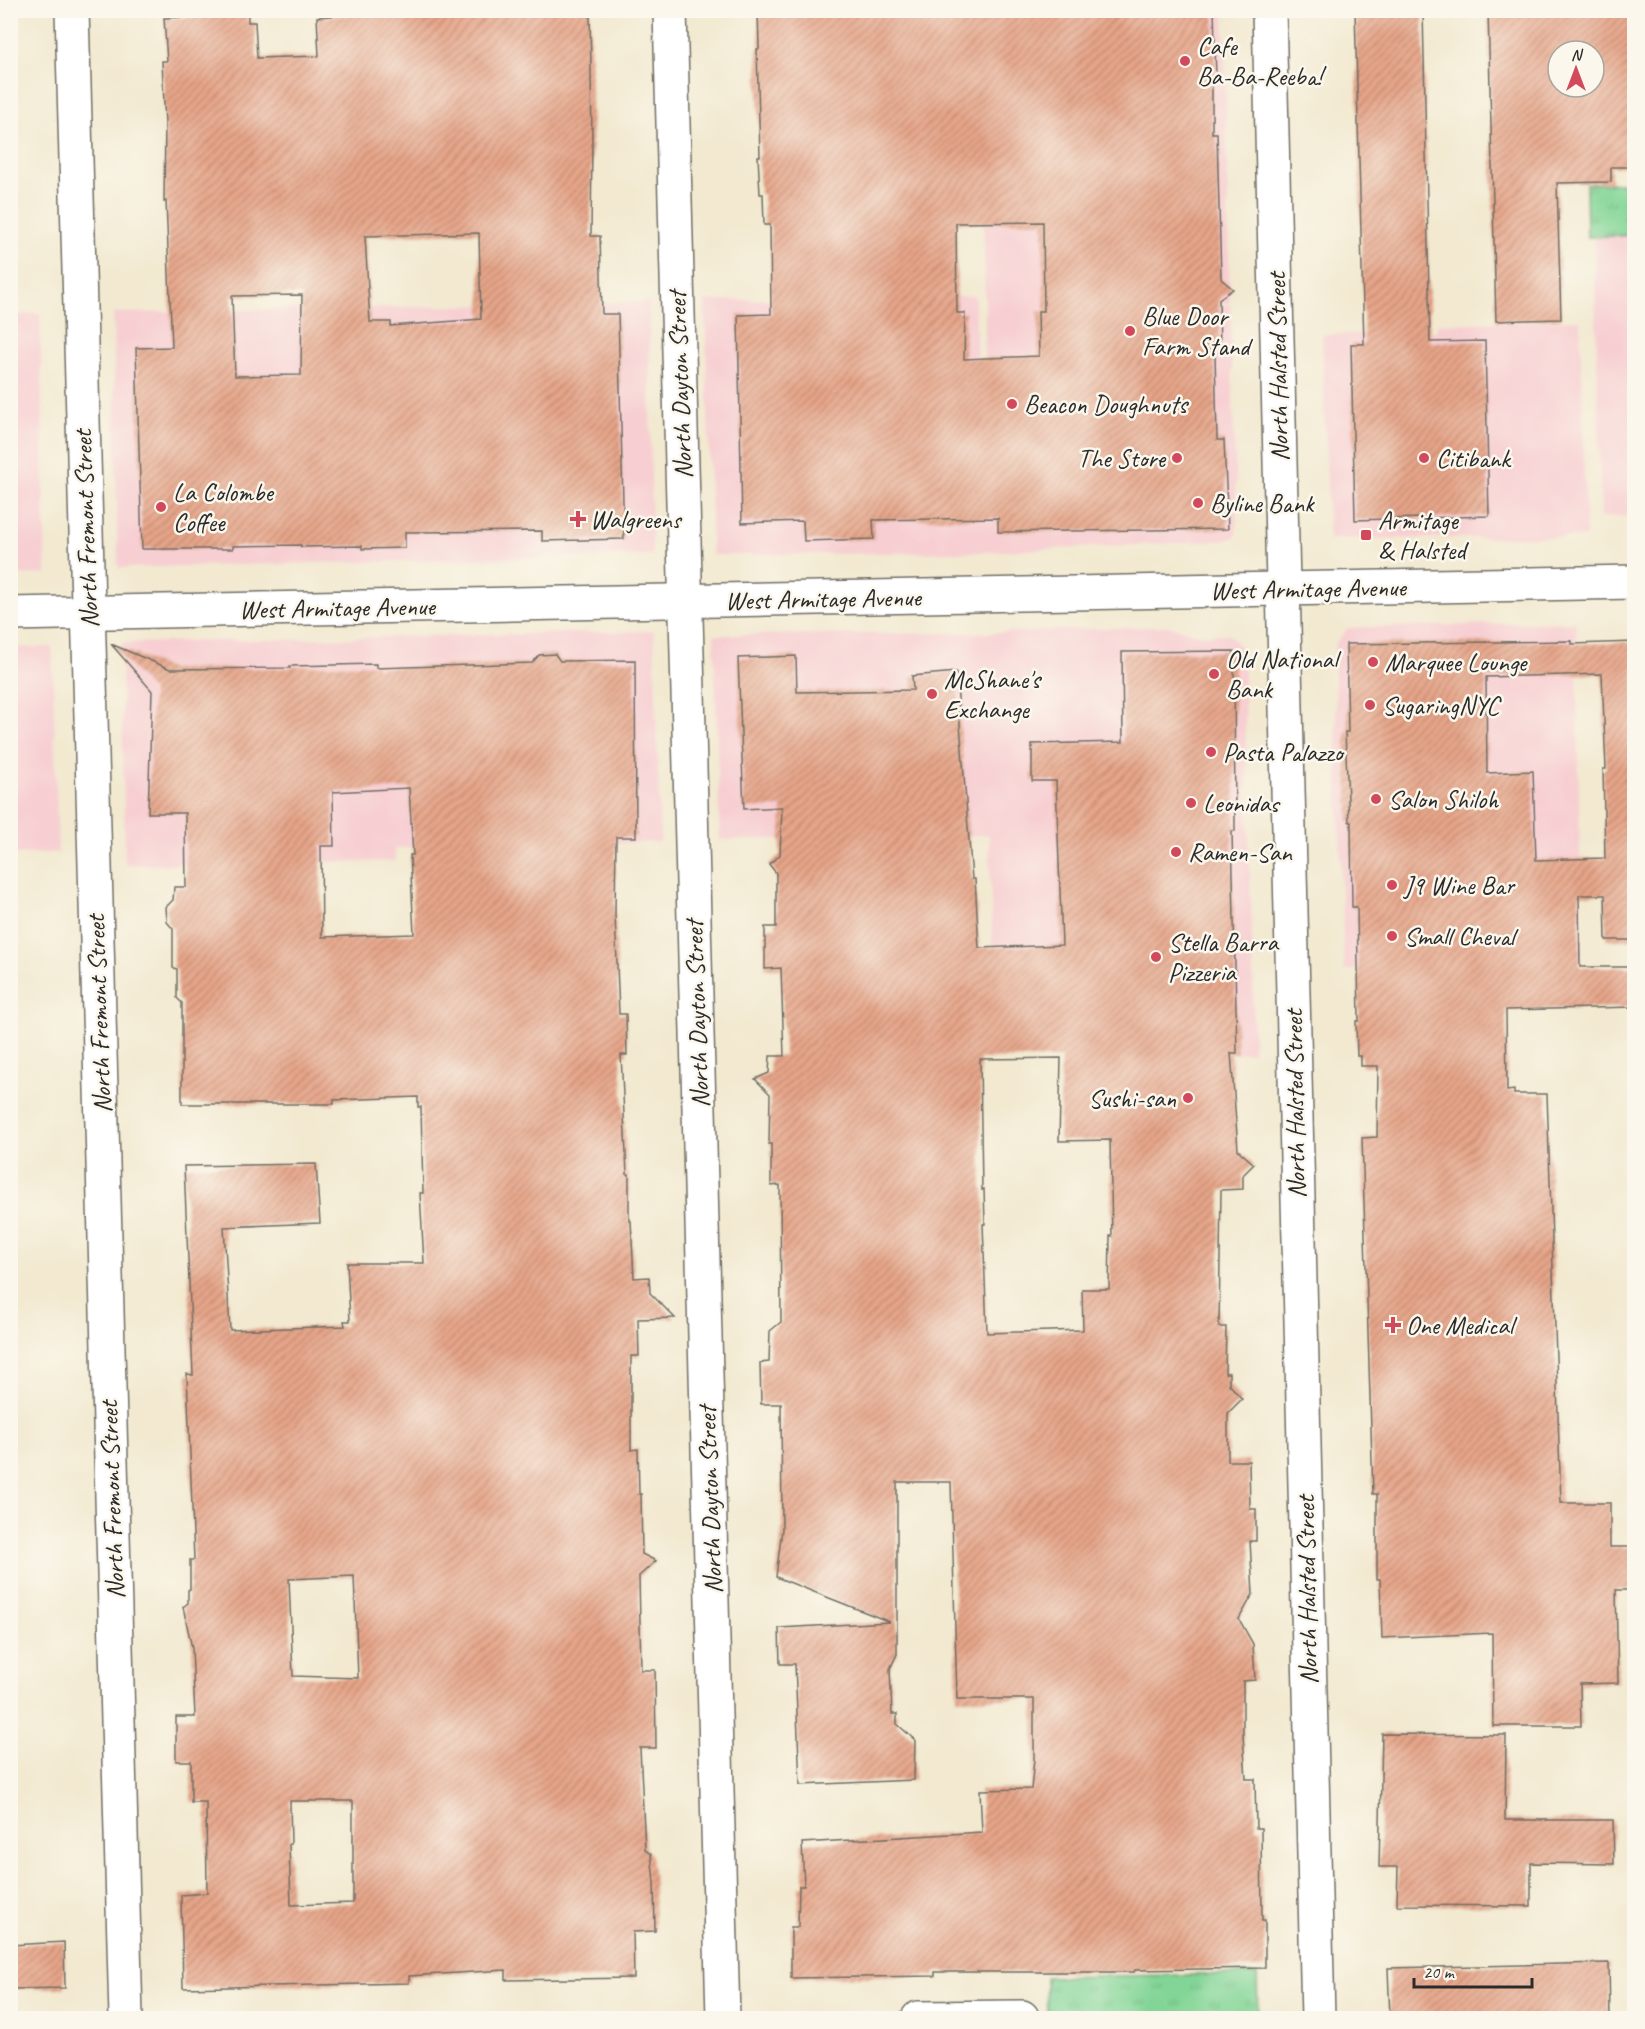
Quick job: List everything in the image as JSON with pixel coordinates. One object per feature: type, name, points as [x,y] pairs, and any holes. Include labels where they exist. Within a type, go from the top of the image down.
[{"type":"street","name":"North Fremont Street","points":[[72,10],[126,2019]]},
{"type":"street","name":"North Dayton Street","points":[[670,10],[723,2019]]},
{"type":"street","name":"North Halsted Street","points":[[1269,10],[1318,2019]]},
{"type":"street","name":"West Armitage Avenue","points":[[10,614],[1635,582]]},
{"type":"street","points":[[918,2019],[1022,2017]]},
{"type":"shaded area","points":[[981,11],[1224,11],[1230,303],[1096,307],[1230,305],[1236,537],[1221,541],[982,552],[712,555],[705,301],[975,296],[981,515],[985,308]]},
{"type":"shaded area","points":[[1634,235],[1634,516],[1601,517],[1594,236]]},
{"type":"shaded area","points":[[649,302],[652,555],[118,568],[113,313]]},
{"type":"shaded area","points":[[11,314],[40,314],[46,574],[11,575]]},
{"type":"shaded area","points":[[1580,320],[1586,537],[1329,539],[1322,335],[1437,331],[1437,324]]},
{"type":"shaded area","points":[[1576,622],[1582,963],[1344,970],[1334,645],[1348,628]]},
{"type":"shaded area","points":[[1168,626],[1202,635],[1229,634],[1243,650],[1253,973],[1253,1052],[996,1059],[989,835],[720,840],[714,635],[984,633]]},
{"type":"shaded area","points":[[654,631],[660,842],[395,848],[395,861],[125,865],[121,643]]},
{"type":"shaded area","points":[[52,647],[58,853],[11,854],[11,648]]},
{"type":"green space","points":[[1634,183],[1634,235],[1587,237],[1586,184]]},
{"type":"green space","points":[[1257,1974],[1258,2018],[1047,2018],[1046,1977]]},
{"type":"building","points":[[388,10],[590,10],[591,236],[600,236],[602,314],[618,314],[624,539],[542,541],[542,531],[405,532],[405,548],[362,549],[362,546],[301,547],[301,545],[233,546],[233,549],[142,549],[136,348],[172,347],[166,201],[164,202],[165,124],[162,61],[167,61],[164,18],[248,14],[248,22],[255,22],[257,58],[319,56],[317,17],[388,12]],"holes":[[[479,233],[481,319],[391,326],[391,322],[370,322],[365,236]],[[302,295],[301,375],[235,376],[232,296]]]},
{"type":"building","points":[[758,10],[1214,10],[1216,78],[1212,80],[1212,133],[1217,133],[1221,279],[1233,289],[1219,299],[1220,352],[1215,353],[1217,440],[1224,440],[1228,529],[998,532],[998,518],[873,520],[874,539],[804,541],[803,521],[742,523],[738,315],[771,314],[770,225],[764,225],[758,156],[760,156],[757,49],[759,49]],"holes":[[[1043,222],[1044,311],[1038,311],[1039,356],[964,359],[965,313],[957,313],[956,223]]]},
{"type":"building","points":[[1355,10],[1423,10],[1430,342],[1485,341],[1489,516],[1355,520],[1351,344],[1364,344]]},
{"type":"building","points":[[1488,10],[1635,10],[1635,167],[1611,167],[1611,182],[1557,183],[1561,319],[1496,321]]},
{"type":"building","points":[[1635,642],[1635,940],[1606,940],[1605,895],[1579,895],[1580,967],[1635,967],[1635,1007],[1506,1010],[1507,1091],[1514,1090],[1514,1094],[1547,1094],[1561,1503],[1610,1503],[1610,1547],[1635,1547],[1635,1590],[1616,1590],[1618,1683],[1580,1684],[1581,1726],[1493,1726],[1492,1633],[1382,1638],[1380,1579],[1377,1579],[1377,1494],[1373,1494],[1362,1138],[1377,1137],[1378,1066],[1361,1066],[1361,1056],[1357,1056],[1356,1021],[1359,1021],[1357,907],[1352,907],[1351,822],[1349,822],[1345,732],[1348,732],[1346,644]],"holes":[[[1602,674],[1606,769],[1603,769],[1605,858],[1536,860],[1533,771],[1487,773],[1486,677]]]},
{"type":"building","points":[[111,644],[170,669],[290,668],[290,666],[376,664],[376,668],[532,663],[539,655],[555,654],[560,661],[635,660],[636,837],[616,837],[615,914],[619,1014],[626,1014],[627,1055],[621,1055],[627,1174],[629,1174],[629,1221],[631,1221],[634,1278],[649,1277],[650,1293],[675,1318],[638,1319],[639,1356],[631,1356],[631,1450],[638,1449],[642,1554],[656,1561],[639,1576],[641,1670],[655,1670],[656,1748],[640,1748],[645,1850],[651,1854],[655,1931],[633,1932],[634,1978],[506,1980],[506,1970],[409,1976],[409,1983],[183,1988],[181,1895],[207,1893],[206,1802],[191,1802],[191,1761],[176,1761],[176,1717],[195,1717],[192,1648],[183,1607],[188,1603],[190,1560],[194,1560],[187,1374],[193,1375],[184,1166],[316,1164],[320,1223],[224,1227],[230,1330],[345,1326],[344,1321],[350,1321],[347,1263],[424,1263],[420,1193],[423,1193],[421,1107],[418,1107],[418,1097],[334,1100],[334,1104],[182,1104],[182,1003],[177,998],[177,969],[173,968],[173,929],[167,922],[166,907],[173,900],[174,887],[186,887],[185,813],[148,813],[152,691]],"holes":[[[409,788],[414,934],[322,937],[321,846],[334,846],[333,792]],[[354,1576],[358,1678],[293,1676],[289,1579]],[[290,1801],[353,1801],[353,1903],[291,1905],[289,1844],[291,1844]]]},
{"type":"building","points":[[1234,651],[1235,831],[1232,831],[1237,1053],[1231,1053],[1238,1150],[1254,1164],[1243,1175],[1243,1189],[1221,1190],[1219,1327],[1226,1327],[1225,1373],[1229,1373],[1229,1384],[1242,1399],[1228,1413],[1228,1461],[1249,1461],[1250,1509],[1256,1509],[1256,1541],[1250,1541],[1253,1594],[1239,1619],[1253,1644],[1255,1680],[1243,1681],[1243,1735],[1246,1779],[1255,1779],[1256,1828],[1261,1828],[1265,1968],[1135,1970],[1134,1972],[935,1972],[935,1976],[791,1978],[791,1927],[798,1927],[799,1886],[804,1886],[802,1843],[982,1832],[980,1790],[1031,1789],[1034,1759],[1034,1699],[957,1699],[951,1482],[897,1482],[897,1654],[890,1669],[892,1714],[897,1714],[897,1724],[915,1740],[914,1780],[800,1785],[795,1664],[780,1664],[779,1628],[890,1622],[776,1577],[782,1529],[781,1404],[761,1404],[760,1363],[769,1362],[770,1331],[781,1322],[780,1185],[771,1186],[770,1094],[755,1079],[769,1073],[770,1056],[784,1056],[781,968],[765,969],[765,927],[776,927],[776,873],[769,864],[780,855],[782,807],[744,809],[738,658],[796,656],[797,692],[913,690],[912,676],[956,672],[979,948],[1062,945],[1056,781],[1032,781],[1032,744],[1123,742],[1122,652]],"holes":[[[1061,1058],[1059,1141],[1110,1140],[1112,1236],[1110,1236],[1109,1289],[1082,1289],[1083,1330],[987,1333],[980,1059]]]},
{"type":"building","points":[[1382,1734],[1506,1735],[1505,1820],[1613,1820],[1614,1864],[1531,1863],[1531,1906],[1397,1905],[1398,1867],[1379,1867]]},
{"type":"building","points":[[64,1942],[65,1988],[10,1989],[10,1945]]},
{"type":"building","points":[[1609,1963],[1610,2019],[1390,2019],[1388,1968]]},
{"type":"place","name":"Cafe Ba-Ba-Reeba!","points":[[1185,61]]},
{"type":"place","name":"Blue Door Farm Stand","points":[[1130,331]]},
{"type":"place","name":"Beacon Doughnuts","points":[[1012,404]]},
{"type":"place","name":"The Store","points":[[1177,458]]},
{"type":"place","name":"Citibank","points":[[1424,458]]},
{"type":"place","name":"Byline Bank","points":[[1198,503]]},
{"type":"place","name":"La Colombe Coffee","points":[[161,507]]},
{"type":"place","name":"Walgreens","points":[[578,519]]},
{"type":"place","name":"Armitage & Halsted","points":[[1366,535]]},
{"type":"place","name":"Marquee Lounge","points":[[1373,662]]},
{"type":"place","name":"Old National Bank","points":[[1214,674]]},
{"type":"place","name":"McShane's Exchange","points":[[932,694]]},
{"type":"place","name":"SugaringNYC","points":[[1370,705]]},
{"type":"place","name":"Pasta Palazzo","points":[[1211,752]]},
{"type":"place","name":"Salon Shiloh","points":[[1376,799]]},
{"type":"place","name":"Leonidas","points":[[1191,803]]},
{"type":"place","name":"Ramen-San","points":[[1176,852]]},
{"type":"place","name":"J9 Wine Bar","points":[[1392,885]]},
{"type":"place","name":"Small Cheval","points":[[1392,936]]},
{"type":"place","name":"Stella Barra Pizzeria","points":[[1156,957]]},
{"type":"place","name":"Sushi-san","points":[[1188,1098]]},
{"type":"place","name":"One Medical","points":[[1393,1325]]}]
